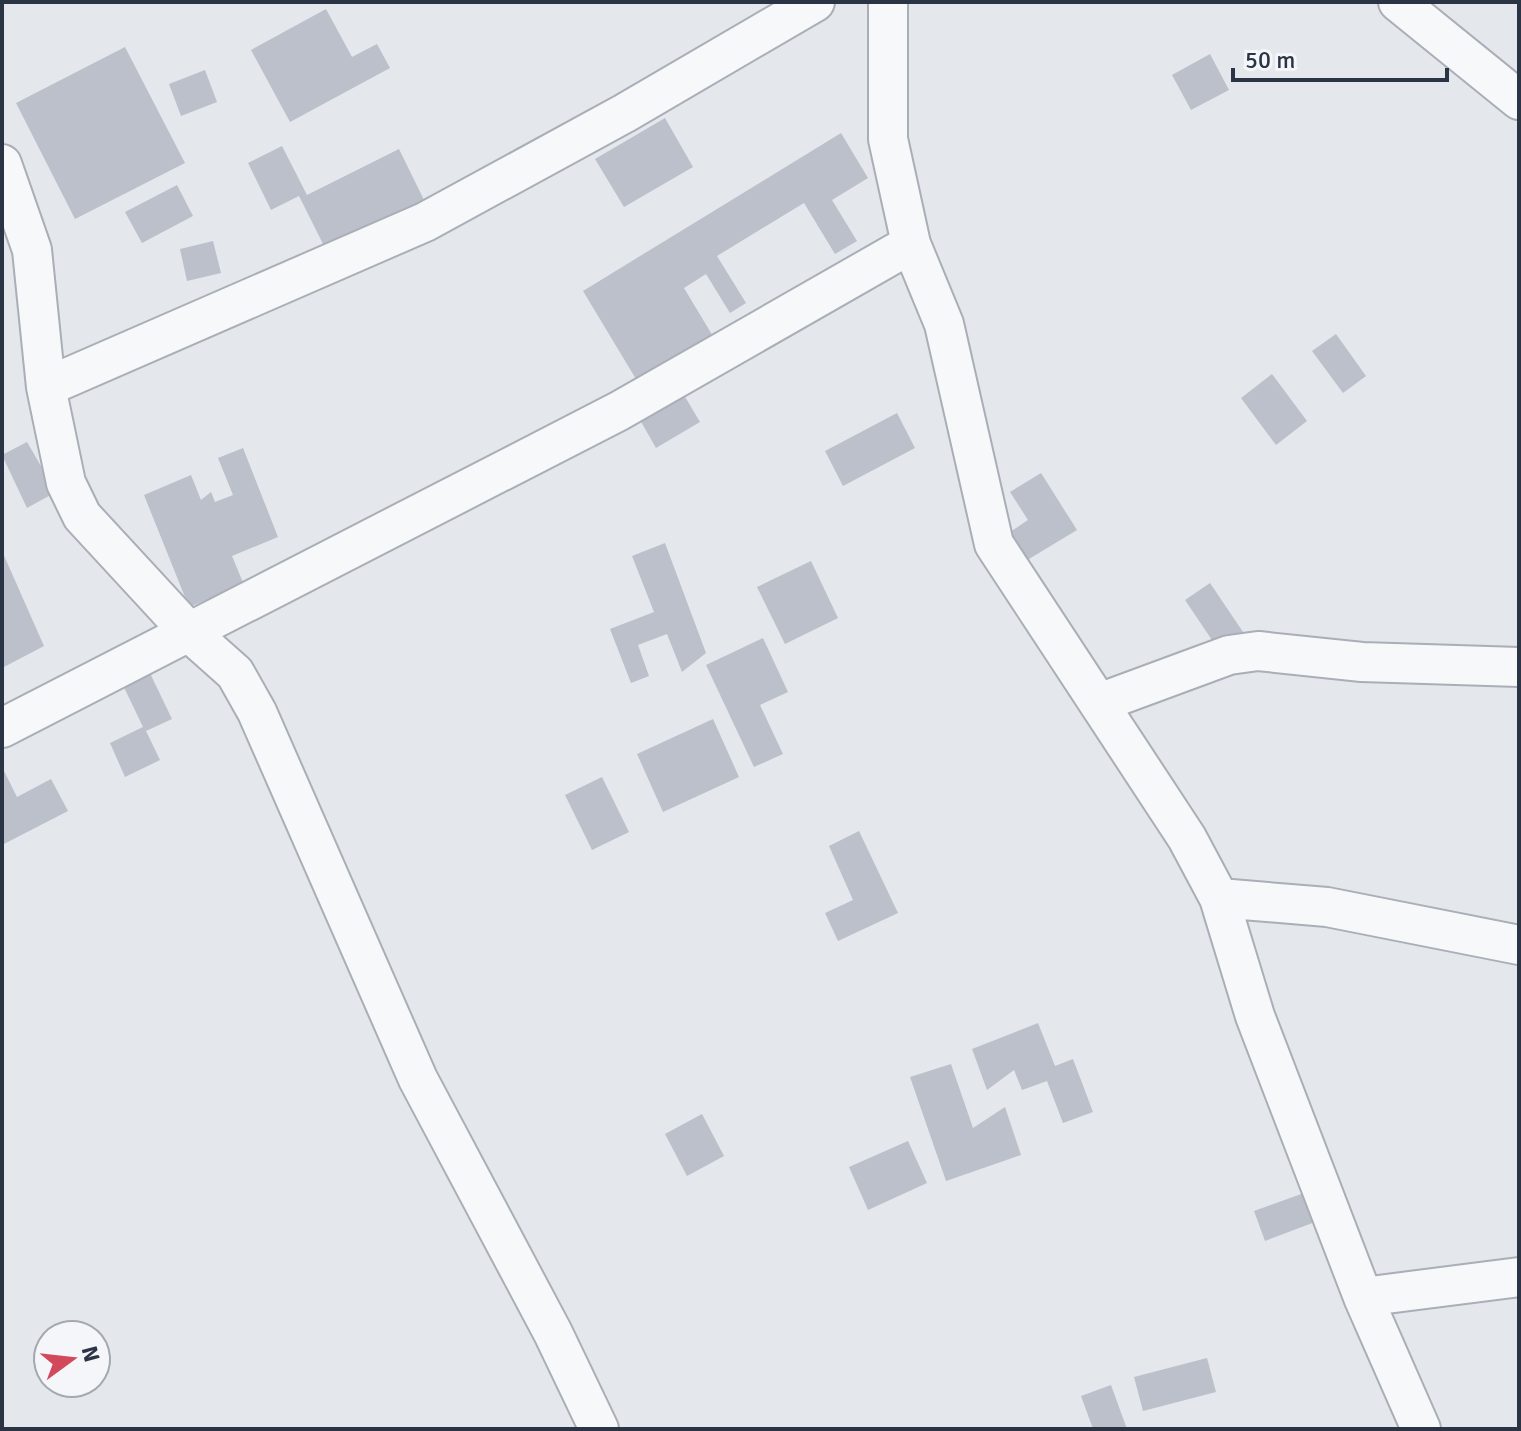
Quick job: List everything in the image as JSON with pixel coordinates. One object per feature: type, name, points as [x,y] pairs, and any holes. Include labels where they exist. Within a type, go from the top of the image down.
[{"type":"street","points":[[46,387],[425,222],[625,113],[815,2]]},
{"type":"street","points":[[888,2],[888,139],[911,244],[944,324],[994,544],[1187,838],[1219,898],[1255,1016],[1363,1297],[1421,1429]]},
{"type":"street","points":[[1398,2],[1519,100]]},
{"type":"street","points":[[2,164],[32,250],[46,387],[66,483],[82,516],[190,633],[235,673],[257,712],[418,1079],[553,1333],[599,1429]]},
{"type":"street","points":[[2,728],[619,411],[911,244]]},
{"type":"street","points":[[1099,703],[1229,655],[1258,651],[1362,662],[1519,667]]},
{"type":"street","points":[[1219,898],[1327,907],[1519,945]]},
{"type":"street","points":[[1363,1297],[1519,1277]]},
{"type":"building","points":[[326,9],[352,57],[377,44],[390,68],[290,122],[251,50]]},
{"type":"building","points":[[125,47],[185,163],[75,219],[16,103]]},
{"type":"building","points":[[1210,54],[1229,90],[1191,110],[1172,75]]},
{"type":"building","points":[[205,70],[217,102],[181,116],[169,84]]},
{"type":"building","points":[[665,118],[693,167],[624,207],[595,159]]},
{"type":"building","points":[[841,133],[868,178],[832,200],[857,241],[835,254],[804,203],[717,256],[746,303],[730,313],[706,274],[684,288],[714,338],[639,384],[583,291]]},
{"type":"building","points":[[282,146],[307,195],[399,149],[424,200],[326,250],[299,196],[271,210],[248,163]]},
{"type":"building","points":[[177,185],[193,216],[142,243],[125,212]]},
{"type":"building","points":[[213,241],[221,273],[187,281],[180,249]]},
{"type":"building","points":[[1336,334],[1366,376],[1343,393],[1312,351]]},
{"type":"building","points":[[1272,374],[1307,421],[1276,445],[1241,398]]},
{"type":"building","points":[[684,395],[700,422],[656,448],[640,420]]},
{"type":"building","points":[[897,413],[915,448],[843,486],[825,451]]},
{"type":"building","points":[[27,442],[56,492],[27,508],[2,455]]},
{"type":"building","points":[[243,448],[278,537],[232,556],[244,585],[189,607],[144,495],[191,475],[201,500],[211,492],[215,502],[233,495],[218,458]]},
{"type":"building","points":[[1041,473],[1077,530],[1024,562],[1007,534],[1028,520],[1010,492]]},
{"type":"building","points":[[665,543],[706,653],[682,672],[667,634],[638,645],[649,676],[631,683],[610,629],[654,612],[632,556]]},
{"type":"building","points":[[2,551],[44,646],[2,668]]},
{"type":"building","points":[[811,561],[838,618],[785,644],[757,587]]},
{"type":"building","points":[[1210,583],[1243,632],[1218,649],[1185,600]]},
{"type":"building","points":[[763,638],[788,692],[760,705],[783,754],[754,767],[706,665]]},
{"type":"building","points":[[147,667],[172,719],[146,731],[160,760],[125,777],[110,743],[143,727],[120,679]]},
{"type":"building","points":[[713,719],[739,777],[663,812],[637,754]]},
{"type":"building","points":[[2,767],[17,797],[51,779],[68,811],[2,845]]},
{"type":"building","points":[[602,777],[629,832],[592,850],[565,795]]},
{"type":"building","points":[[859,831],[898,913],[838,941],[825,913],[853,900],[829,846]]},
{"type":"building","points":[[1038,1023],[1055,1066],[1073,1059],[1093,1112],[1063,1123],[1047,1081],[1022,1090],[1014,1070],[987,1090],[972,1049]]},
{"type":"building","points":[[951,1064],[973,1128],[1005,1107],[1021,1155],[946,1181],[910,1077]]},
{"type":"building","points":[[702,1114],[724,1156],[687,1176],[665,1134]]},
{"type":"building","points":[[908,1141],[927,1183],[868,1210],[849,1167]]},
{"type":"building","points":[[1304,1193],[1315,1222],[1265,1241],[1254,1211]]},
{"type":"building","points":[[1207,1358],[1216,1392],[1143,1411],[1134,1377]]},
{"type":"building","points":[[1111,1385],[1127,1429],[1093,1429],[1081,1396]]}]
